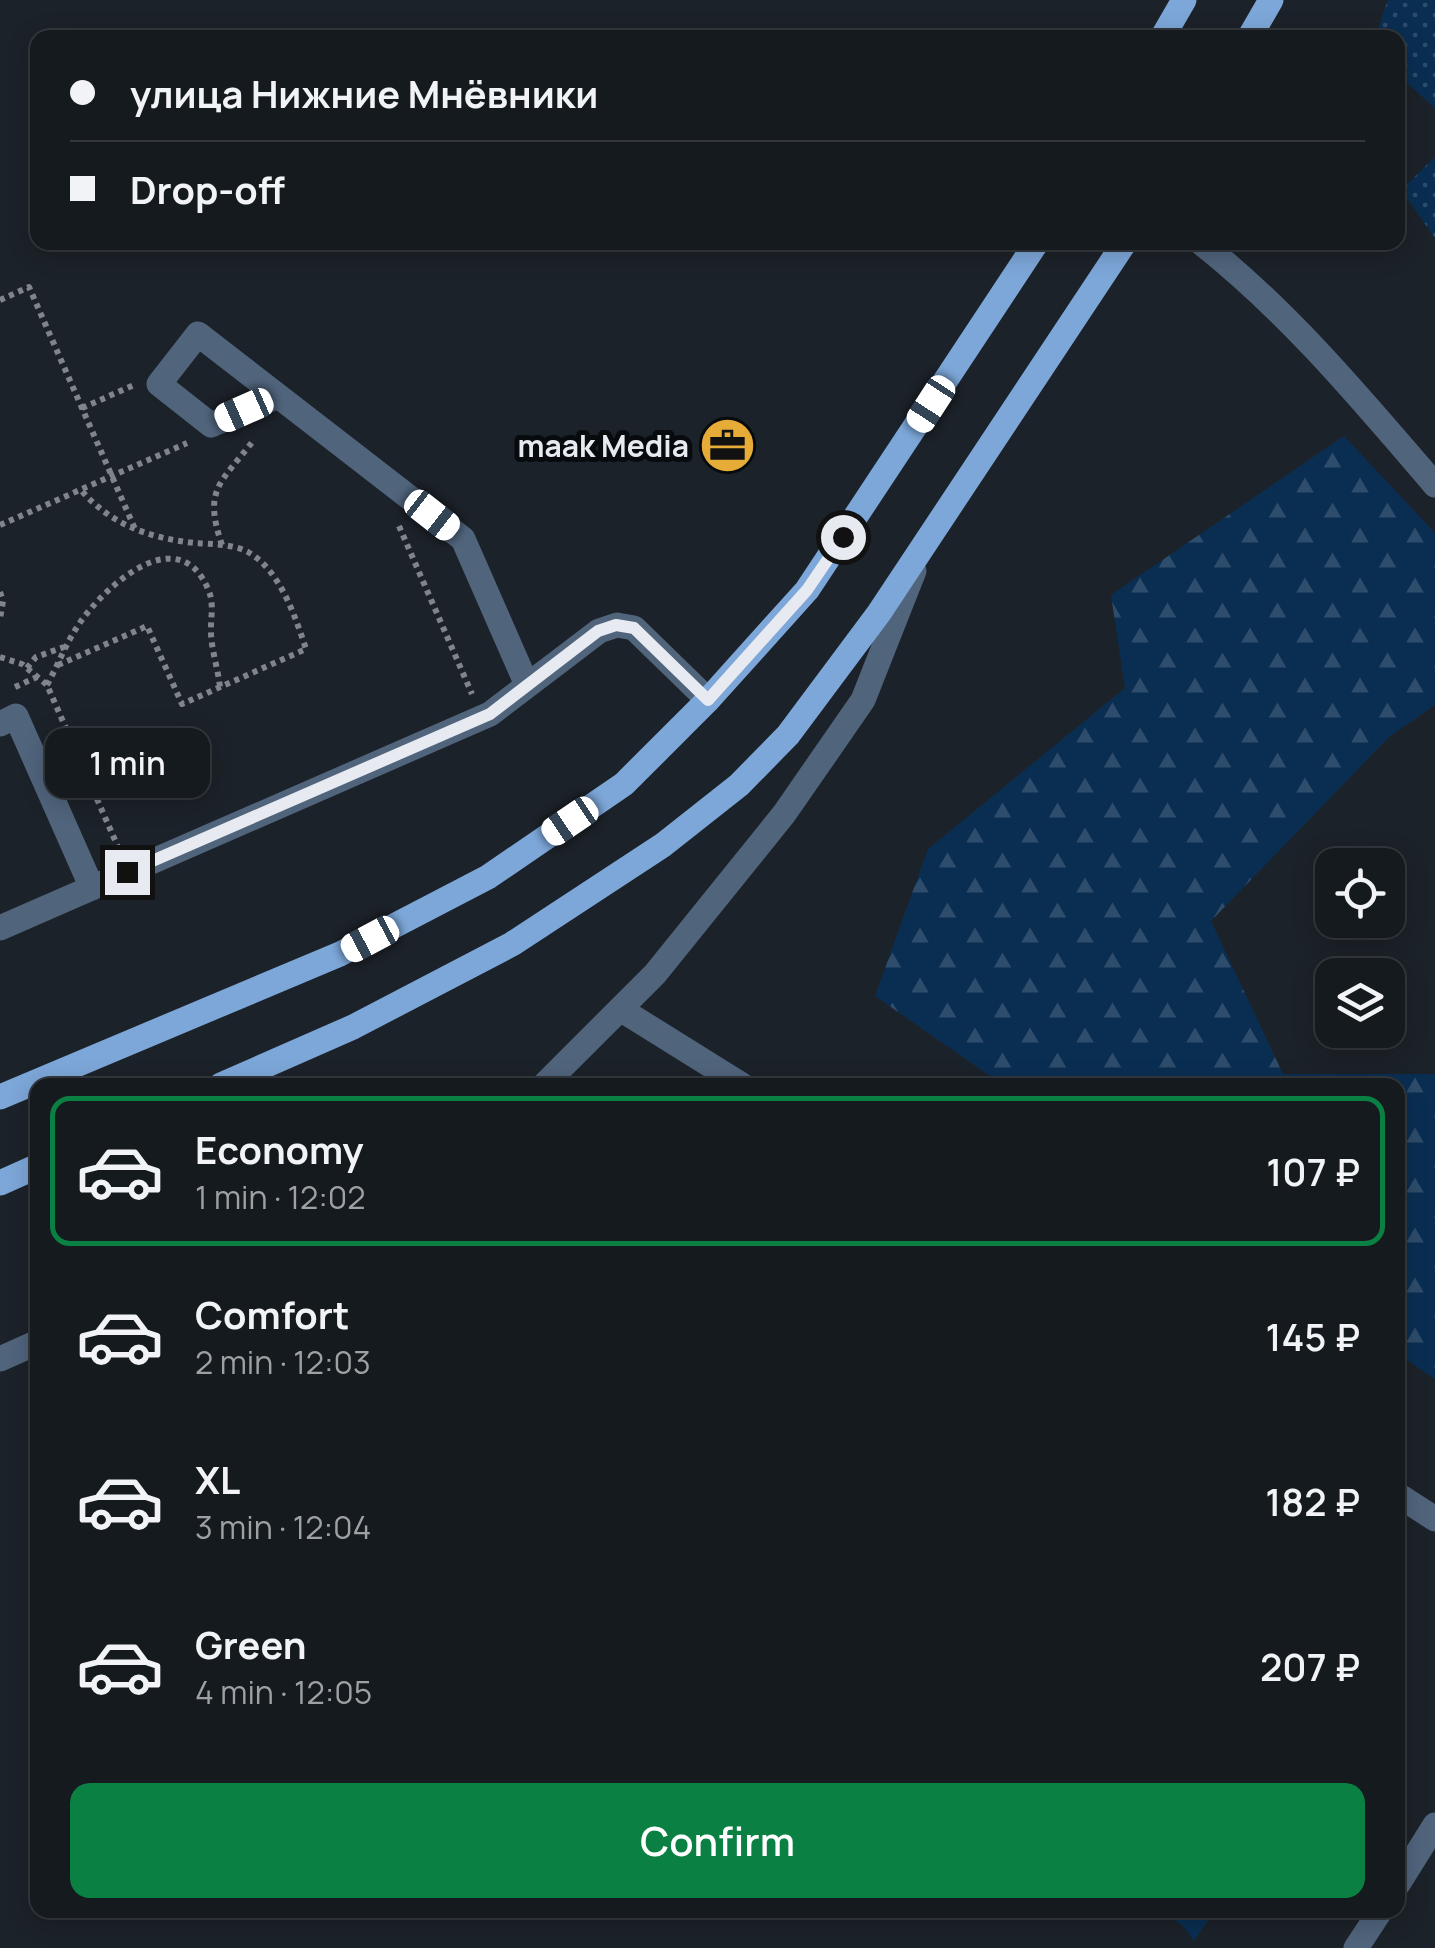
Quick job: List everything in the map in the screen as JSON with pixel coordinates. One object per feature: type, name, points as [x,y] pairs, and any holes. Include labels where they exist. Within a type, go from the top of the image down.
[{"type":"main road","points":[[1167,30],[1184,0]]},
{"type":"main road","points":[[1254,30],[1271,0]]},
{"type":"main road","points":[[45,1078],[340,954],[488,877],[624,784],[708,700],[807,590],[1032,250]]},
{"type":"main road","points":[[237,1078],[354,1027],[512,944],[663,845],[739,785],[788,735],[880,612],[1120,250]]},
{"type":"main road","points":[[0,1097],[30,1084]]},
{"type":"main road","points":[[0,1182],[30,1169]]},
{"type":"street","points":[[1210,250],[1248,280],[1364,402],[1435,485]]},
{"type":"street","points":[[278,396],[463,539],[527,685]]},
{"type":"street","points":[[551,1078],[656,974],[784,814],[863,700],[922,549]]},
{"type":"street","points":[[0,928],[483,718],[598,631],[616,625],[634,628],[708,700]]},
{"type":"street","points":[[0,724],[16,716],[92,888]]},
{"type":"street","points":[[620,1009],[731,1078]]},
{"type":"street","points":[[0,1359],[30,1346]]},
{"type":"street","points":[[1405,1500],[1435,1519]]},
{"type":"street","points":[[1405,1873],[1435,1825]]},
{"type":"street","points":[[1356,1948],[1376,1918]]},
{"type":"path","points":[[0,300],[29,287],[136,530]]},
{"type":"path","points":[[82,408],[134,385]]},
{"type":"path","points":[[0,524],[198,438]]},
{"type":"path","points":[[222,546],[212,505],[216,488],[255,438]]},
{"type":"path","points":[[58,665],[148,626],[182,704],[306,649],[269,570],[247,552],[136,530],[96,508],[80,490]]},
{"type":"path","points":[[393,513],[483,718]]},
{"type":"path","points":[[47,686],[66,646],[94,604],[112,586],[152,560],[175,558],[202,576],[210,594],[210,635],[220,687]]},
{"type":"path","points":[[0,592],[0,619]]},
{"type":"path","points":[[27,668],[36,657],[66,646]]},
{"type":"path","points":[[0,657],[27,668],[47,686],[120,853]]},
{"type":"green space","points":[[1388,0],[1435,0],[1435,108],[1405,81],[1405,30],[1377,30]]},
{"type":"green space","points":[[1435,157],[1435,238],[1405,196],[1405,186]]},
{"type":"green space","points":[[1344,436],[1435,533],[1435,705],[1389,737],[1211,921],[1283,1074],[1435,1074],[1435,1379],[1405,1359],[1405,1078],[993,1078],[875,996],[928,849],[1125,688],[1111,595]]},
{"type":"green space","points":[[1172,1918],[1210,1918],[1194,1941]]},
{"type":"place","name":"maak Media","points":[[728,445]]},
{"type":"route","points":[[127,872],[490,714],[598,631],[616,625],[634,628],[708,700],[807,590],[843,537]]}]
